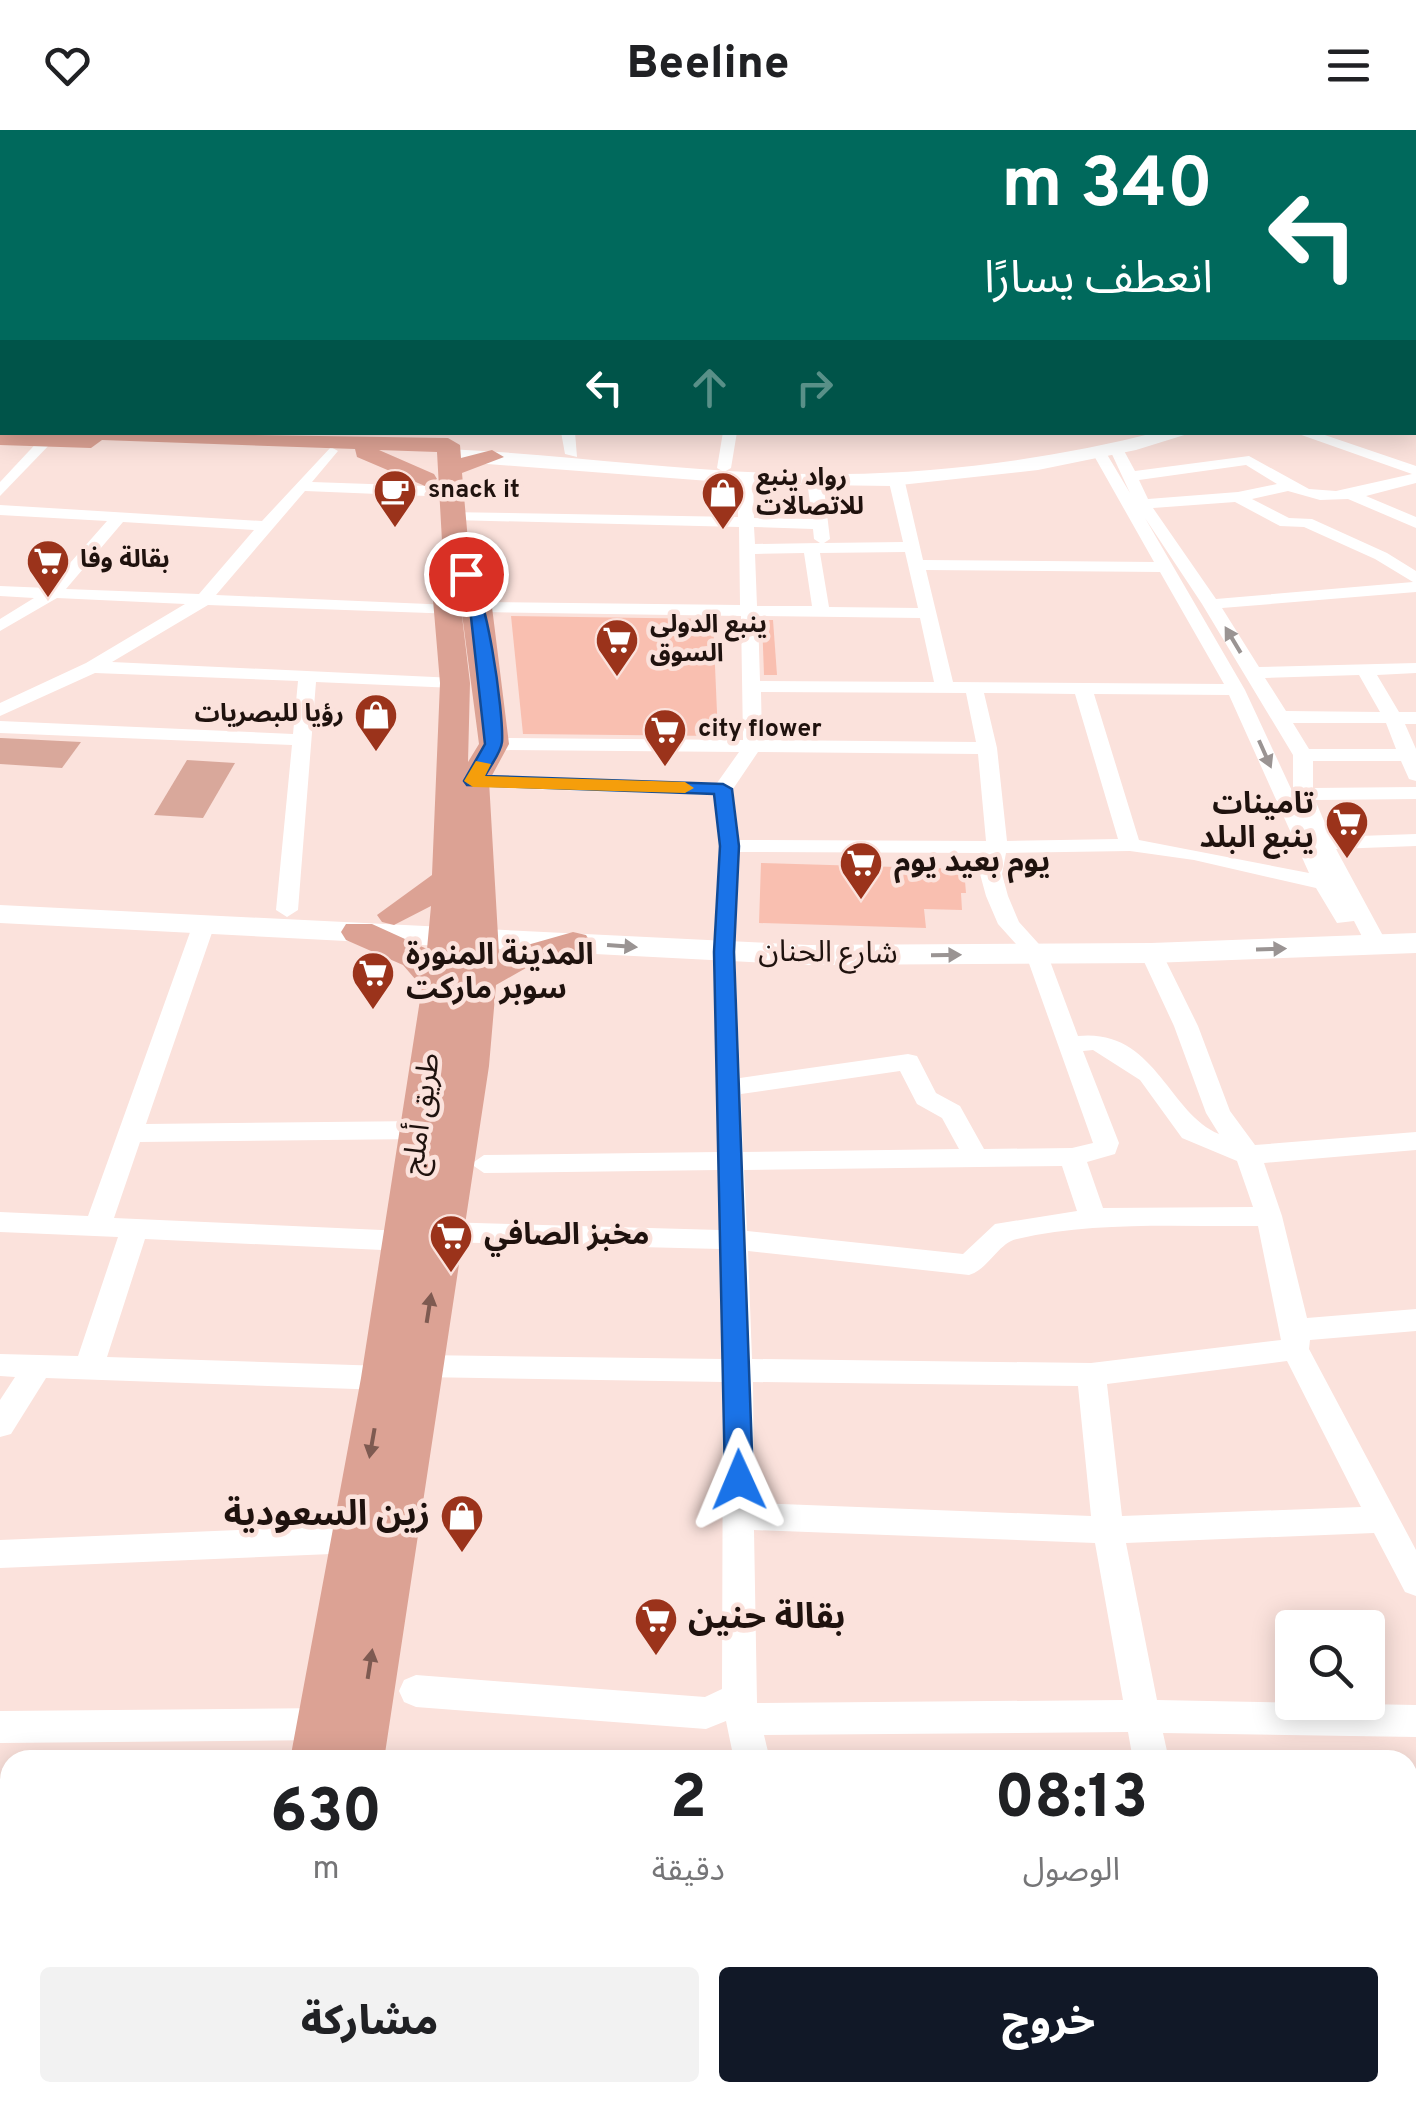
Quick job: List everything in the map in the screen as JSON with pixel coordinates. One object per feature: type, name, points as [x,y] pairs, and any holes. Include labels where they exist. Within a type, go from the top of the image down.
[{"type":"highway","points":[[56,436],[142,435]]},
{"type":"highway","points":[[244,435],[332,441],[435,457],[498,452]]},
{"type":"highway","points":[[56,436],[332,441]]},
{"type":"highway","points":[[365,447],[435,457]]},
{"type":"highway","name":"طريق أملج","points":[[435,457],[494,744]]},
{"type":"highway","name":"طريق أملج","points":[[461,918],[456,683],[464,608]]},
{"type":"highway","points":[[473,781],[494,744]]},
{"type":"highway","name":"طريق أملج","points":[[357,1750],[402,1372],[423,1237],[470,1066],[458,982],[473,781]]},
{"type":"highway","points":[[394,915],[461,918]]},
{"type":"highway","points":[[360,932],[416,957],[458,982],[520,956],[573,943]]},
{"type":"highway","name":"طريق أملج","points":[[423,1237],[422,1130],[458,982]]},
{"type":"highway","name":"طريق أملج","points":[[321,1742],[355,1539],[402,1372]]},
{"type":"main road","points":[[498,452],[815,480],[896,478],[1039,466],[1135,435]]},
{"type":"main road","points":[[435,457],[570,443],[734,473],[837,472],[942,468],[1165,435]]},
{"type":"main road","points":[[0,898],[394,915]]},
{"type":"main road","name":"شارع الحنان","points":[[0,914],[360,932],[461,918],[573,943],[724,952],[1151,953],[1416,943]]},
{"type":"street","points":[[730,435],[746,524],[753,745],[723,789],[729,846],[724,952],[738,1370],[741,1708],[750,1750]]},
{"type":"street","points":[[1308,435],[1416,475]]},
{"type":"street","points":[[0,491],[56,436]]},
{"type":"street","points":[[0,710],[92,667],[202,601],[301,486],[332,441]]},
{"type":"street","points":[[1100,445],[1133,476],[1142,504],[1211,604],[1303,755],[1303,794],[1369,946]]},
{"type":"street","points":[[1100,445],[1236,690],[1324,883],[1369,946]]},
{"type":"street","points":[[301,486],[435,457],[746,524],[820,524]]},
{"type":"street","points":[[1133,476],[1249,460],[1304,494],[1351,495],[1416,475]]},
{"type":"street","points":[[896,478],[945,689]]},
{"type":"street","points":[[815,480],[822,613]]},
{"type":"street","points":[[1142,504],[1238,497],[1290,486]]},
{"type":"street","points":[[1351,495],[1416,523]]},
{"type":"street","points":[[1238,497],[1286,523],[1306,522],[1335,535],[1415,587]]},
{"type":"street","points":[[0,510],[266,526]]},
{"type":"street","points":[[1368,518],[1385,510]]},
{"type":"street","points":[[0,626],[52,594],[119,518]]},
{"type":"street","points":[[1335,535],[1352,526]]},
{"type":"street","points":[[747,549],[1165,566]]},
{"type":"street","points":[[1211,604],[1415,587]]},
{"type":"street","points":[[0,591],[464,608],[929,613]]},
{"type":"street","points":[[92,667],[456,683]]},
{"type":"street","points":[[1253,673],[1416,668]]},
{"type":"street","points":[[1365,669],[1393,718],[1416,775]]},
{"type":"street","points":[[287,910],[306,677]]},
{"type":"street","points":[[751,686],[1236,690]]},
{"type":"street","points":[[484,1164],[1072,1157],[1106,1148],[1036,954],[1009,924],[997,896],[991,874],[996,847],[987,748],[974,690]]},
{"type":"street","points":[[1083,690],[1130,845]]},
{"type":"street","points":[[1280,718],[1416,718]]},
{"type":"street","points":[[0,727],[301,740]]},
{"type":"street","points":[[494,744],[987,748]]},
{"type":"street","points":[[1303,755],[1410,755]]},
{"type":"street","points":[[473,781],[723,789]]},
{"type":"street","points":[[1303,794],[1416,793]]},
{"type":"street","points":[[1323,843],[1416,840]]},
{"type":"street","points":[[729,846],[1130,845],[1194,854],[1324,883]]},
{"type":"street","points":[[98,1225],[204,924]]},
{"type":"street","points":[[1151,953],[1186,1026],[1218,1113],[1248,1155],[1269,1216],[1296,1339],[1416,1582]]},
{"type":"street","points":[[1069,1045],[1097,1042],[1149,1074],[1191,1132],[1248,1155],[1416,1141]]},
{"type":"street","points":[[729,1088],[908,1062],[926,1098],[951,1112],[976,1158]]},
{"type":"street","points":[[130,1133],[422,1130]]},
{"type":"street","points":[[1072,1157],[1093,1218]]},
{"type":"street","points":[[0,1222],[423,1237],[735,1240],[969,1265],[1004,1231],[1093,1218],[1269,1216]]},
{"type":"street","points":[[90,1368],[135,1227]]},
{"type":"street","points":[[0,1366],[1091,1375],[1416,1320]]},
{"type":"street","points":[[0,1425],[38,1366]]},
{"type":"street","points":[[1091,1375],[1108,1530],[1148,1750]]},
{"type":"street","points":[[740,1516],[1108,1530],[1383,1519]]},
{"type":"street","points":[[0,1554],[355,1539]]},
{"type":"street","points":[[416,1691],[706,1712],[741,1708],[1416,1721]]},
{"type":"street","points":[[0,1727],[321,1742]]},
{"type":"shaded area","points":[[0,738],[81,742],[62,768],[0,764]]},
{"type":"shaded area","points":[[187,760],[235,763],[203,818],[154,815]]},
{"type":"building","name":"ينبع الدولى السوق","points":[[511,616],[713,619],[718,736],[523,734]]},
{"type":"building","points":[[762,620],[773,620],[777,675],[764,675]]},
{"type":"building","name":"يوم بعيد يوم","points":[[761,863],[964,869],[966,893],[961,893],[962,910],[924,909],[926,928],[759,923]]},
{"type":"slow traffic","points":[[483,764],[473,781],[685,788]]},
{"type":"place","name":"snack it","points":[[395,529]]},
{"type":"place","name":"رواد ينبع للاتصالات","points":[[723,531]]},
{"type":"place","name":"بقالة وفا","points":[[48,599]]},
{"type":"place","name":"ينبع الدولى السوق","points":[[617,678]]},
{"type":"place","name":"رؤيا للبصريات","points":[[376,753]]},
{"type":"place","name":"city flower","points":[[665,768]]},
{"type":"place","name":"تامينات ينبع البلد","points":[[1347,860]]},
{"type":"place","name":"يوم بعيد يوم","points":[[861,901]]},
{"type":"place","name":"المدينة المنورة سوبر ماركت","points":[[373,1011]]},
{"type":"place","name":"مخبز الصافي","points":[[451,1274]]},
{"type":"place","name":"زين السعودية","points":[[462,1554]]},
{"type":"place","name":"بقالة حنين","points":[[656,1657]]},
{"type":"route","points":[[466,574],[478,608],[494,744],[473,781],[723,789],[729,846],[724,952],[739,1480]]}]
